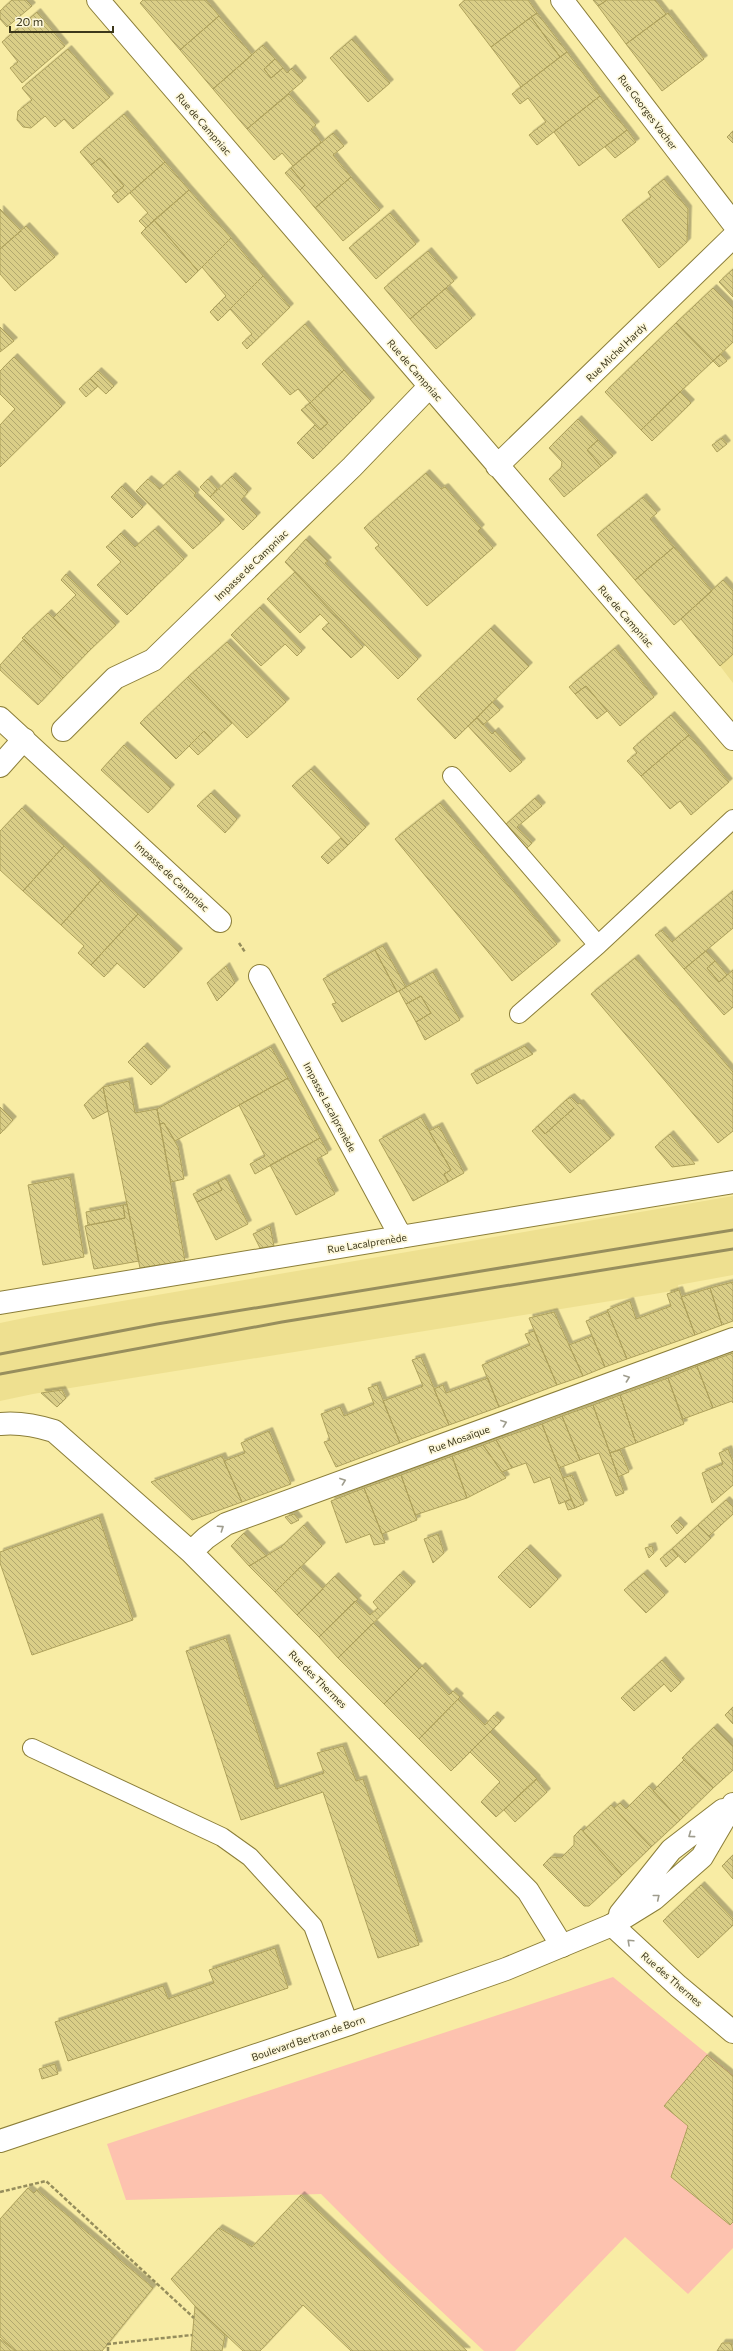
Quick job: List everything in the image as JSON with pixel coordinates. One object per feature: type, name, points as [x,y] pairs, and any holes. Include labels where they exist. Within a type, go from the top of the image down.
[{"type":"street","name":"Rue de Campniac","points":[[98,0],[733,739]]},
{"type":"street","name":"Rue Georges Vacher","points":[[562,0],[733,223]]},
{"type":"street","name":"Rue Michel Hardy","points":[[497,466],[733,237]]},
{"type":"street","name":"Impasse de Campniac","points":[[63,730],[115,678],[153,660],[352,467],[429,387]]},
{"type":"street","name":"Impasse de Campniac","points":[[0,718],[220,921]]},
{"type":"street","points":[[0,766],[24,739]]},
{"type":"street","name":"Impasse Lacalprenède","points":[[260,976],[401,1237]]},
{"type":"street","name":"Rue Lacalprenède","points":[[0,1303],[733,1182]]},
{"type":"street","name":"Rue Mosaïque","points":[[191,1552],[206,1538],[226,1524],[733,1339]]},
{"type":"street","name":"Rue des Thermes","points":[[0,1424],[17,1422],[36,1425],[54,1431],[191,1552],[528,1891],[562,1946]]},
{"type":"street","name":"Boulevard Bertran de Born","points":[[0,2141],[349,2024],[506,1969],[612,1925],[671,1850],[733,1803]]},
{"type":"street","name":"Rue des Thermes","points":[[612,1925],[678,1986],[733,2032]]},
{"type":"lane","points":[[452,776],[598,945]]},
{"type":"lane","points":[[519,1014],[598,945],[733,819]]},
{"type":"lane","points":[[32,1748],[222,1837],[250,1857],[313,1926],[349,2024]]},
{"type":"path","points":[[220,921],[242,947],[260,976]]},
{"type":"path","points":[[0,2192],[46,2181],[194,2318]]},
{"type":"path","points":[[108,2351],[108,2344],[192,2334]]},
{"type":"shaded area","points":[[733,654],[733,683],[720,666]]},
{"type":"shaded area","points":[[733,1196],[733,1275],[678,1285],[679,1290],[33,1394],[0,1401],[0,1323]]},
{"type":"shaded area","points":[[613,1977],[733,2075],[733,2248],[688,2294],[625,2237],[515,2351],[484,2351],[392,2265],[321,2194],[126,2200],[107,2144]]},
{"type":"building","points":[[12,0],[26,0],[32,6],[7,27],[0,19],[0,11]]},
{"type":"building","points":[[143,0],[206,0],[219,16],[180,50],[140,3]]},
{"type":"building","points":[[465,0],[528,0],[537,13],[491,47],[459,5]]},
{"type":"building","points":[[593,0],[607,0],[598,6]]},
{"type":"building","points":[[607,0],[655,0],[666,14],[626,44],[598,6]]},
{"type":"building","points":[[37,12],[65,46],[22,83],[10,68],[18,62],[2,42]]},
{"type":"building","points":[[537,13],[567,52],[560,57],[531,17]]},
{"type":"building","points":[[668,13],[704,59],[662,91],[626,44]]},
{"type":"building","points":[[219,16],[252,55],[213,89],[180,50]]},
{"type":"building","points":[[531,17],[560,57],[521,87],[491,47]]},
{"type":"building","points":[[352,39],[390,83],[368,102],[330,58]]},
{"type":"building","points":[[263,45],[275,59],[264,69],[271,78],[283,68],[287,73],[292,68],[303,81],[247,129],[213,89]]},
{"type":"building","points":[[68,49],[110,97],[73,129],[64,119],[55,127],[45,116],[31,128],[23,127],[17,120],[18,111],[32,100],[22,88]]},
{"type":"building","points":[[567,52],[600,96],[537,145],[529,135],[546,122],[528,98],[520,104],[512,94]]},
{"type":"building","points":[[275,59],[283,68],[271,78],[264,69]]},
{"type":"building","points":[[289,94],[316,125],[311,129],[321,142],[293,166],[282,153],[274,160],[247,129]]},
{"type":"building","points":[[600,96],[627,130],[579,166],[554,132]]},
{"type":"building","points":[[124,114],[165,162],[118,203],[112,196],[124,186],[100,158],[91,165],[80,152]]},
{"type":"building","points":[[627,130],[636,142],[615,158],[605,147]]},
{"type":"building","points":[[733,131],[733,143],[727,137]]},
{"type":"building","points":[[333,133],[344,146],[333,155],[351,177],[315,208],[300,190],[305,185],[291,168]]},
{"type":"building","points":[[100,158],[124,186],[115,193],[91,165]]},
{"type":"building","points":[[165,162],[189,190],[146,228],[139,221],[148,213],[130,193]]},
{"type":"building","points":[[291,168],[305,185],[300,190],[285,173]]},
{"type":"building","points":[[351,177],[380,210],[343,241],[315,208]]},
{"type":"building","points":[[664,179],[688,209],[687,242],[659,268],[622,220],[651,197],[648,192]]},
{"type":"building","points":[[189,190],[231,238],[198,271],[154,220]]},
{"type":"building","points":[[0,209],[21,231],[0,249]]},
{"type":"building","points":[[390,213],[416,244],[376,279],[349,248]]},
{"type":"building","points":[[154,220],[198,271],[186,283],[141,233]]},
{"type":"building","points":[[26,226],[55,257],[15,291],[0,274],[0,249]]},
{"type":"building","points":[[231,238],[263,276],[218,321],[210,312],[226,296],[202,267]]},
{"type":"building","points":[[428,251],[454,281],[410,319],[384,288]]},
{"type":"building","points":[[733,269],[733,297],[719,282]]},
{"type":"building","points":[[263,276],[290,307],[247,349],[242,343],[252,334],[230,309]]},
{"type":"building","points":[[446,288],[472,318],[436,349],[410,319]]},
{"type":"building","points":[[713,288],[733,308],[733,342],[713,361],[676,323]]},
{"type":"building","points":[[676,323],[713,361],[680,392],[643,355]]},
{"type":"building","points":[[305,324],[344,370],[310,403],[298,389],[290,395],[262,364]]},
{"type":"building","points":[[0,327],[14,341],[0,352]]},
{"type":"building","points":[[721,354],[727,361],[719,367],[713,361]]},
{"type":"building","points":[[643,355],[680,392],[641,430],[605,392]]},
{"type":"building","points":[[14,357],[62,406],[0,467],[0,425],[15,409],[0,394],[0,371]]},
{"type":"building","points":[[344,370],[371,401],[313,459],[297,443],[315,425],[320,430],[328,423],[310,403]]},
{"type":"building","points":[[98,371],[114,386],[106,394],[90,379]]},
{"type":"building","points":[[90,379],[98,386],[86,397],[79,389]]},
{"type":"building","points":[[680,392],[691,403],[652,441],[641,430]]},
{"type":"building","points":[[310,403],[328,423],[320,430],[301,410]]},
{"type":"building","points":[[578,419],[598,440],[587,450],[601,466],[564,497],[549,479],[561,468],[562,462],[549,448]]},
{"type":"building","points":[[722,438],[727,444],[717,452],[712,445]]},
{"type":"building","points":[[598,440],[613,456],[601,466],[587,450]]},
{"type":"building","points":[[426,473],[441,489],[445,487],[481,528],[478,531],[493,548],[427,606],[375,548],[379,545],[364,528]]},
{"type":"building","points":[[176,474],[196,493],[194,496],[221,523],[193,549],[136,491],[148,479],[160,489]]},
{"type":"building","points":[[232,476],[248,492],[241,500],[257,516],[243,530],[210,497]]},
{"type":"building","points":[[208,479],[217,489],[210,497],[200,487]]},
{"type":"building","points":[[122,486],[143,507],[132,518],[111,497]]},
{"type":"building","points":[[643,497],[657,513],[650,519],[674,547],[635,580],[597,535]]},
{"type":"building","points":[[155,529],[184,559],[155,587],[111,543],[121,533],[135,547]]},
{"type":"building","points":[[306,539],[328,561],[325,563],[418,659],[398,679],[285,562]]},
{"type":"building","points":[[111,543],[155,587],[127,615],[97,585],[121,562],[106,547]]},
{"type":"building","points":[[674,547],[712,591],[674,625],[635,580]]},
{"type":"building","points":[[295,572],[363,647],[351,658],[322,629],[329,623],[320,614],[300,633],[267,599]]},
{"type":"building","points":[[66,574],[116,625],[88,652],[53,618],[76,595],[61,580]]},
{"type":"building","points":[[723,580],[733,591],[733,654],[720,666],[681,619]]},
{"type":"building","points":[[260,607],[302,651],[297,656],[285,644],[261,666],[231,635]]},
{"type":"building","points":[[48,613],[88,652],[63,678],[22,638]]},
{"type":"building","points":[[491,628],[529,666],[455,739],[417,699]]},
{"type":"building","points":[[24,639],[63,678],[38,705],[0,670],[0,665]]},
{"type":"building","points":[[227,642],[286,702],[247,738],[188,677]]},
{"type":"building","points":[[615,648],[654,697],[620,726],[586,686],[575,694],[569,687]]},
{"type":"building","points":[[188,677],[232,723],[213,741],[204,731],[176,759],[140,723]]},
{"type":"building","points":[[586,686],[607,711],[597,719],[575,694]]},
{"type":"building","points":[[492,702],[500,710],[483,725],[477,718]]},
{"type":"building","points":[[671,715],[689,735],[641,776],[627,761],[637,753],[633,748]]},
{"type":"building","points":[[477,718],[492,734],[495,731],[522,762],[510,772],[468,726]]},
{"type":"building","points":[[204,731],[213,741],[198,755],[189,746]]},
{"type":"building","points":[[689,735],[729,782],[691,815],[680,801],[670,809],[641,776]]},
{"type":"building","points":[[124,745],[171,788],[148,813],[101,770]]},
{"type":"building","points":[[311,769],[366,827],[348,845],[292,786]]},
{"type":"building","points":[[211,793],[237,819],[225,833],[197,806]]},
{"type":"building","points":[[535,798],[542,806],[517,827],[532,843],[525,850],[504,826]]},
{"type":"building","points":[[440,803],[557,944],[512,981],[395,839]]},
{"type":"building","points":[[22,808],[64,846],[23,891],[0,870],[0,831]]},
{"type":"building","points":[[341,838],[348,845],[328,864],[321,857]]},
{"type":"building","points":[[64,846],[101,880],[61,925],[23,891]]},
{"type":"building","points":[[101,880],[138,914],[91,965],[78,953],[84,946],[61,925]]},
{"type":"building","points":[[733,891],[733,928],[684,969],[655,935],[662,930],[672,942]]},
{"type":"building","points":[[138,914],[179,952],[144,988],[117,963],[104,977],[91,965]]},
{"type":"building","points":[[383,946],[406,987],[397,992],[375,950]]},
{"type":"building","points":[[375,950],[397,992],[342,1022],[332,1004],[336,1003],[323,979]]},
{"type":"building","points":[[706,951],[715,961],[707,968],[719,982],[733,970],[733,1007],[724,1015],[684,969]]},
{"type":"building","points":[[635,958],[733,1072],[733,1131],[718,1143],[591,994]]},
{"type":"building","points":[[715,961],[727,975],[719,982],[707,968]]},
{"type":"building","points":[[226,966],[235,983],[217,1001],[207,983]]},
{"type":"building","points":[[433,972],[460,1020],[425,1040],[416,1022],[431,1013],[421,996],[406,1004],[399,991]]},
{"type":"building","points":[[421,996],[431,1013],[416,1022],[406,1004]]},
{"type":"building","points":[[144,1046],[167,1070],[151,1085],[128,1062]]},
{"type":"building","points":[[525,1046],[533,1054],[477,1084],[471,1074]]},
{"type":"building","points":[[271,1047],[288,1078],[175,1141],[164,1123],[160,1124],[157,1109]]},
{"type":"building","points":[[288,1078],[320,1138],[255,1174],[250,1164],[265,1156],[239,1105]]},
{"type":"building","points":[[129,1081],[135,1113],[157,1109],[185,1261],[140,1268],[103,1087]]},
{"type":"building","points":[[103,1087],[108,1111],[93,1119],[84,1105]]},
{"type":"building","points":[[571,1097],[578,1104],[580,1103],[611,1138],[570,1173],[532,1131],[538,1126],[545,1134],[574,1108],[566,1100]]},
{"type":"building","points":[[566,1100],[574,1108],[545,1134],[538,1126]]},
{"type":"building","points":[[0,1107],[13,1120],[0,1134]]},
{"type":"building","points":[[421,1117],[451,1170],[444,1174],[448,1182],[413,1201],[379,1140]]},
{"type":"building","points":[[164,1123],[178,1147],[184,1179],[171,1182],[160,1124]]},
{"type":"building","points":[[439,1126],[464,1173],[448,1182],[444,1174],[451,1170],[429,1131]]},
{"type":"building","points":[[670,1134],[695,1164],[672,1167],[655,1147]]},
{"type":"building","points":[[320,1138],[328,1153],[317,1159],[335,1194],[296,1215],[270,1165]]},
{"type":"building","points":[[70,1177],[84,1257],[43,1265],[28,1185]]},
{"type":"building","points":[[226,1178],[248,1224],[216,1240],[197,1202],[222,1190],[218,1182]]},
{"type":"building","points":[[218,1182],[222,1190],[197,1202],[193,1194]]},
{"type":"building","points":[[127,1204],[139,1261],[94,1269],[85,1226],[125,1218],[123,1205]]},
{"type":"building","points":[[123,1205],[125,1218],[88,1225],[86,1212]]},
{"type":"building","points":[[270,1226],[274,1246],[260,1248],[253,1234]]},
{"type":"building","points":[[733,1282],[733,1321],[722,1325],[710,1288]]},
{"type":"building","points":[[710,1288],[722,1325],[695,1335],[681,1297]]},
{"type":"building","points":[[679,1290],[695,1335],[627,1359],[607,1310],[630,1301],[636,1319],[671,1306],[667,1294]]},
{"type":"building","points":[[554,1312],[583,1376],[557,1385],[529,1318]]},
{"type":"building","points":[[608,1312],[627,1359],[605,1367],[586,1321]]},
{"type":"building","points":[[534,1331],[557,1385],[499,1407],[482,1365],[530,1345],[525,1334]]},
{"type":"building","points":[[592,1336],[605,1367],[583,1376],[569,1345]]},
{"type":"building","points":[[733,1353],[733,1403],[732,1401],[713,1408],[697,1366]]},
{"type":"building","points":[[421,1357],[449,1425],[400,1443],[383,1401],[423,1386],[412,1360]]},
{"type":"building","points":[[697,1366],[713,1408],[683,1419],[668,1378]]},
{"type":"building","points":[[488,1378],[499,1407],[449,1425],[434,1389],[443,1385],[446,1393]]},
{"type":"building","points":[[668,1378],[684,1424],[636,1443],[620,1395]]},
{"type":"building","points":[[377,1385],[400,1443],[336,1467],[324,1442],[330,1440],[321,1414],[340,1407],[344,1416],[374,1404],[368,1388]]},
{"type":"building","points":[[62,1390],[66,1398],[57,1407],[41,1393]]},
{"type":"building","points":[[620,1395],[636,1443],[610,1453],[593,1405]]},
{"type":"building","points":[[593,1405],[624,1493],[616,1496],[599,1453],[580,1460],[562,1416]]},
{"type":"building","points":[[562,1416],[580,1460],[559,1468],[542,1424]]},
{"type":"building","points":[[542,1424],[571,1499],[559,1504],[550,1477],[534,1483],[526,1463],[512,1468],[496,1440]]},
{"type":"building","points":[[269,1431],[291,1484],[242,1502],[224,1461],[245,1453],[241,1443]]},
{"type":"building","points":[[496,1440],[512,1468],[502,1472],[483,1445]]},
{"type":"building","points":[[483,1445],[506,1478],[467,1498],[452,1456]]},
{"type":"building","points":[[728,1449],[733,1462],[733,1485],[712,1503],[702,1473],[723,1464],[719,1453]]},
{"type":"building","points":[[620,1450],[629,1472],[618,1477],[610,1453]]},
{"type":"building","points":[[222,1456],[242,1502],[192,1520],[151,1482]]},
{"type":"building","points":[[452,1456],[467,1498],[415,1515],[401,1475]]},
{"type":"building","points":[[401,1475],[417,1520],[382,1534],[364,1488]]},
{"type":"building","points":[[572,1475],[584,1504],[575,1508],[563,1478]]},
{"type":"building","points":[[364,1488],[385,1543],[374,1545],[370,1534],[346,1543],[331,1501]]},
{"type":"building","points":[[571,1499],[575,1508],[568,1510],[565,1502]]},
{"type":"building","points":[[726,1500],[733,1507],[733,1514],[709,1536],[698,1525]]},
{"type":"building","points":[[294,1514],[299,1520],[291,1524],[285,1517]]},
{"type":"building","points":[[99,1517],[133,1620],[32,1655],[0,1563],[0,1552]]},
{"type":"building","points":[[677,1520],[684,1527],[677,1534],[671,1526]]},
{"type":"building","points":[[304,1525],[322,1546],[275,1592],[249,1566],[281,1547]]},
{"type":"building","points":[[698,1525],[711,1538],[685,1563],[672,1549]]},
{"type":"building","points":[[244,1533],[266,1556],[249,1566],[231,1546]]},
{"type":"building","points":[[438,1534],[444,1553],[433,1563],[424,1539]]},
{"type":"building","points":[[652,1546],[654,1553],[649,1558],[645,1548]]},
{"type":"building","points":[[527,1548],[558,1579],[530,1608],[498,1577]]},
{"type":"building","points":[[672,1549],[678,1556],[666,1567],[660,1559]]},
{"type":"building","points":[[300,1567],[323,1589],[297,1615],[275,1592]]},
{"type":"building","points":[[644,1573],[665,1595],[646,1613],[624,1590]]},
{"type":"building","points":[[400,1574],[412,1585],[338,1658],[319,1637],[355,1601],[370,1615],[378,1608],[373,1602]]},
{"type":"building","points":[[335,1576],[358,1599],[319,1637],[297,1615]]},
{"type":"building","points":[[373,1623],[419,1669],[384,1704],[338,1658]]},
{"type":"building","points":[[226,1638],[276,1789],[324,1773],[317,1753],[343,1746],[356,1781],[363,1779],[419,1945],[378,1958],[323,1792],[241,1820],[186,1651]]},
{"type":"building","points":[[662,1660],[681,1682],[671,1692],[664,1684],[634,1711],[621,1698]]},
{"type":"building","points":[[422,1666],[449,1695],[453,1691],[460,1697],[419,1739],[384,1704]]},
{"type":"building","points":[[458,1699],[485,1725],[494,1715],[501,1721],[451,1771],[419,1739]]},
{"type":"building","points":[[733,1707],[733,1724],[725,1715]]},
{"type":"building","points":[[714,1727],[733,1746],[733,1770],[713,1788],[682,1758]]},
{"type":"building","points":[[490,1732],[537,1779],[496,1817],[481,1802],[500,1782],[470,1752]]},
{"type":"building","points":[[684,1760],[713,1788],[680,1820],[653,1791]]},
{"type":"building","points":[[536,1779],[547,1792],[530,1808],[518,1796]]},
{"type":"building","points":[[649,1786],[680,1820],[651,1847],[614,1808],[620,1803],[626,1809]]},
{"type":"building","points":[[518,1796],[530,1808],[515,1822],[504,1810]]},
{"type":"building","points":[[611,1805],[651,1847],[622,1875],[583,1831]]},
{"type":"building","points":[[581,1829],[622,1875],[589,1906],[584,1906],[543,1865],[551,1857],[561,1858],[574,1845],[574,1836]]},
{"type":"building","points":[[733,1855],[733,1879],[722,1866]]},
{"type":"building","points":[[701,1885],[733,1919],[733,1925],[698,1958],[663,1921]]},
{"type":"building","points":[[275,1948],[288,1988],[68,2061],[55,2022],[163,1986],[168,1999],[214,1983],[209,1970]]},
{"type":"building","points":[[707,2055],[733,2076],[733,2222],[730,2225],[671,2177],[688,2126],[664,2106]]},
{"type":"building","points":[[55,2064],[58,2074],[42,2079],[39,2069]]},
{"type":"building","points":[[28,2188],[34,2193],[37,2190],[153,2288],[102,2351],[16,2351],[0,2337],[0,2219]]},
{"type":"building","points":[[301,2195],[467,2351],[351,2351],[303,2305],[260,2351],[243,2351],[195,2306],[171,2279],[219,2228],[252,2247]]},
{"type":"building","points":[[195,2306],[225,2335],[222,2351],[191,2351]]},
{"type":"building","points":[[0,2339],[15,2351],[0,2351]]},
{"type":"building","points":[[722,2343],[731,2343],[733,2351],[717,2351]]},
{"type":"railway","points":[[0,1354],[157,1324],[733,1230]]},
{"type":"railway","points":[[0,1374],[282,1322],[733,1249]]}]
